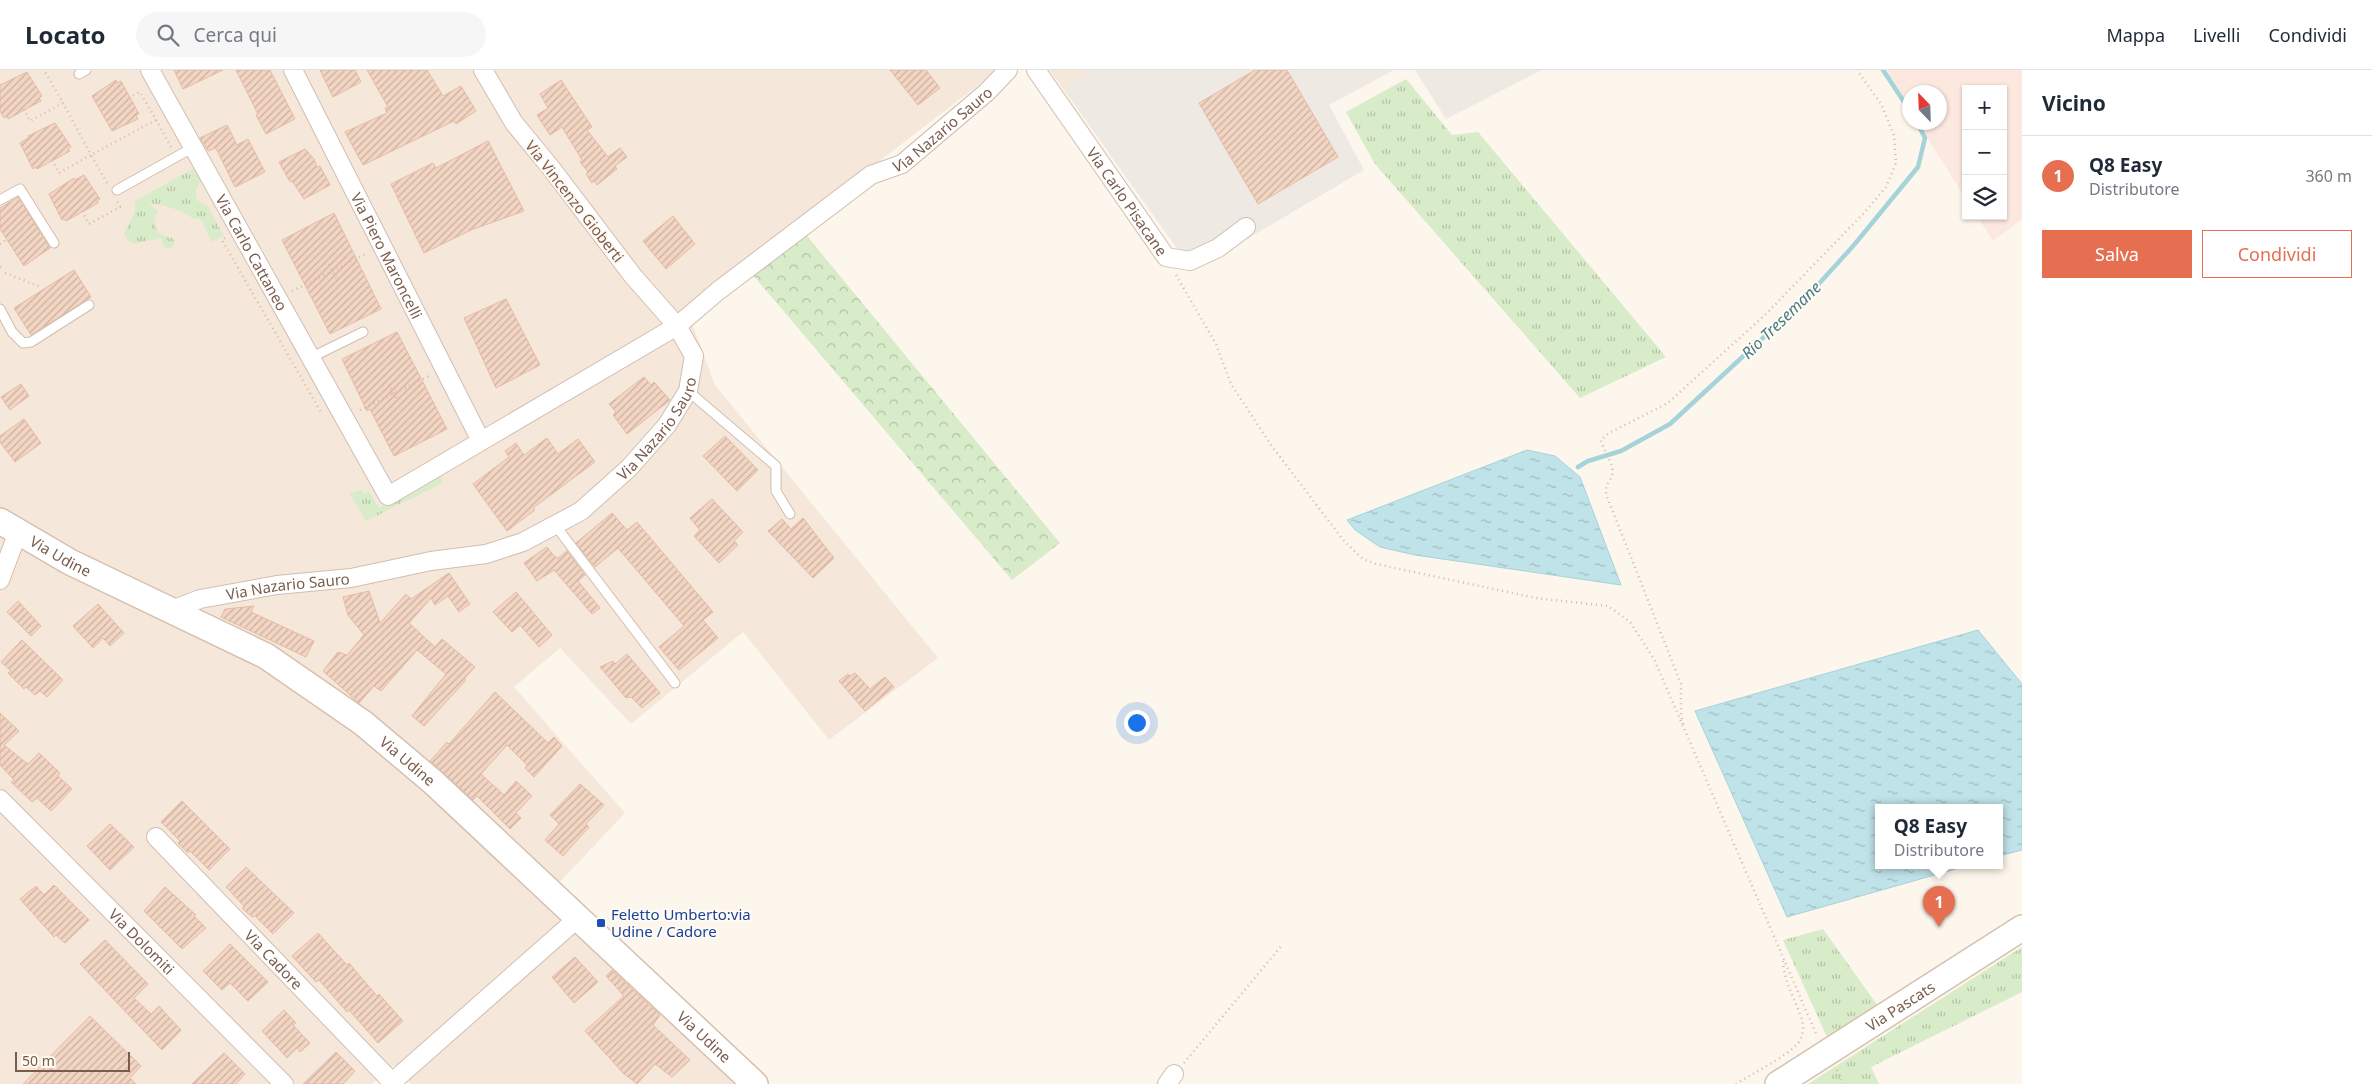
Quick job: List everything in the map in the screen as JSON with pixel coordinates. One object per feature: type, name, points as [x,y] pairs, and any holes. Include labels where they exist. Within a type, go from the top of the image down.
[{"type":"street","name":"Via Carlo Cattaneo","points":[[150,70],[388,496],[481,441]]},
{"type":"street","name":"Via Piero Maroncelli","points":[[294,70],[481,441]]},
{"type":"street","name":"Via Vincenzo Gioberti","points":[[483,70],[514,123],[551,168],[633,276],[677,326]]},
{"type":"street","name":"Via Nazario Sauro","points":[[172,610],[200,599],[277,585],[351,578],[431,560],[486,554],[523,542],[581,512],[629,468],[667,425],[688,391],[694,356],[677,326],[718,292],[871,175],[902,164],[988,92],[1008,70]]},
{"type":"street","name":"Via Carlo Pisacane","points":[[1036,70],[1166,257],[1190,261],[1218,248],[1246,227]]},
{"type":"street","points":[[481,441],[677,326]]},
{"type":"street","points":[[0,580],[9,527]]},
{"type":"street","name":"Via Udine","points":[[9,527],[70,562],[266,656],[363,723],[433,782],[755,1084]]},
{"type":"street","name":"Via Dolomiti","points":[[0,798],[284,1084]]},
{"type":"street","name":"Via Cadore","points":[[156,837],[391,1083],[578,918]]},
{"type":"street","name":"Via Pascats","points":[[1778,1084],[2022,928]]},
{"type":"lane","points":[[114,192],[192,148]]},
{"type":"lane","points":[[0,200],[20,189],[54,243]]},
{"type":"lane","points":[[0,309],[12,332],[23,343],[31,342],[89,305]]},
{"type":"lane","points":[[310,358],[363,332]]},
{"type":"lane","points":[[688,391],[776,466],[776,491],[790,514]]},
{"type":"lane","points":[[555,525],[675,683]]},
{"type":"path","points":[[44,70],[64,103],[91,156],[114,192],[120,207],[89,224],[82,211]]},
{"type":"path","points":[[1685,731],[1681,712],[1681,684],[1606,494],[1606,483],[1612,475],[1611,466],[1601,440],[1609,433],[1668,402],[1766,314],[1864,213],[1886,187],[1896,163],[1894,135],[1881,104],[1857,70]]},
{"type":"path","points":[[129,97],[140,92],[176,157]]},
{"type":"path","points":[[24,109],[30,121],[64,103]]},
{"type":"path","points":[[52,160],[59,174],[156,120]]},
{"type":"path","points":[[0,244],[6,240]]},
{"type":"path","name":"Via Carlo Cattaneo","points":[[291,292],[382,246]]},
{"type":"path","points":[[1166,257],[1216,344],[1231,384],[1271,445],[1328,521],[1356,554],[1376,564],[1536,598],[1574,604],[1598,604],[1614,609],[1630,622],[1654,659],[1817,1037]]},
{"type":"path","points":[[329,264],[336,278]]},
{"type":"path","points":[[5,273],[41,287]]},
{"type":"path","points":[[358,411],[444,368]]},
{"type":"path","points":[[391,388],[397,400]]},
{"type":"path","points":[[1170,1079],[1282,944]]},
{"type":"path","points":[[1736,1084],[1791,1049],[1801,1036],[1803,1030],[1802,1019],[1784,977],[1783,960]]},
{"type":"path","points":[[1837,1070],[1843,1084]]},
{"type":"shaded area","points":[[0,70],[998,70],[687,309],[715,385],[938,658],[829,740],[743,632],[631,724],[560,648],[514,687],[625,813],[556,886],[770,1084],[411,1084],[395,1065],[372,1084],[0,1084]]},
{"type":"shaded area","points":[[1049,70],[1091,70],[1064,90]]},
{"type":"shaded area","points":[[1091,70],[1394,70],[1329,105],[1364,170],[1193,271],[1064,90]]},
{"type":"shaded area","points":[[1415,70],[1542,70],[1446,119]]},
{"type":"shaded area","points":[[1886,70],[2022,70],[2022,219],[1993,241],[1980,220],[2007,220],[2007,85],[1962,85],[1962,193],[1922,130],[1947,130],[1947,85],[1902,85],[1902,97]]},
{"type":"green space","points":[[1406,79],[1452,135],[1478,132],[1666,357],[1580,398],[1375,164],[1346,112]]},
{"type":"green space","points":[[194,168],[201,181],[196,189],[197,200],[208,207],[224,236],[212,242],[200,218],[193,219],[185,213],[172,208],[149,204],[158,211],[154,221],[158,233],[174,239],[174,246],[169,249],[164,247],[161,238],[133,244],[128,241],[124,234],[135,211],[135,201]]},
{"type":"green space","points":[[798,225],[1060,543],[1012,580],[746,267]]},
{"type":"green space","points":[[440,476],[443,483],[366,521],[349,493],[362,490],[364,493],[369,491],[379,508],[412,489],[415,492]]},
{"type":"green space","points":[[1823,929],[1878,1006],[1827,1037],[1783,940]]},
{"type":"green space","points":[[2022,947],[2022,992],[1871,1067],[1879,1084],[1808,1084]]},
{"type":"water","points":[[1527,450],[1555,456],[1580,477],[1621,585],[1415,555],[1380,547],[1355,530],[1347,520]]},
{"type":"water","points":[[1978,630],[2022,684],[2022,850],[2003,855],[2003,804],[1875,804],[1875,869],[1955,869],[1787,917],[1695,711]]},
{"type":"building","points":[[174,70],[223,70],[183,89]]},
{"type":"building","points":[[236,70],[270,70],[295,119],[266,134]]},
{"type":"building","points":[[320,70],[355,70],[361,82],[333,97]]},
{"type":"building","points":[[367,70],[427,70],[443,96],[461,86],[476,111],[456,124],[454,121],[363,165],[345,132],[387,113],[385,108],[388,107]]},
{"type":"building","points":[[890,70],[926,70],[940,88],[918,105]]},
{"type":"building","points":[[1255,70],[1287,70],[1338,157],[1258,204],[1199,103]]},
{"type":"building","points":[[27,72],[42,96],[39,98],[41,101],[8,119],[7,116],[4,118],[0,111],[0,85]]},
{"type":"building","points":[[116,80],[117,83],[121,81],[139,114],[136,115],[138,119],[112,131],[92,96]]},
{"type":"building","points":[[561,80],[592,127],[587,130],[608,157],[620,148],[627,157],[615,166],[617,169],[597,185],[594,181],[592,183],[586,174],[588,172],[580,162],[582,160],[562,127],[550,135],[537,115],[548,108],[540,94]]},
{"type":"building","points":[[55,123],[71,147],[68,149],[70,151],[37,169],[36,167],[33,169],[20,143],[28,138],[28,136]]},
{"type":"building","points":[[227,125],[237,145],[248,139],[265,172],[235,187],[216,148],[208,151],[200,138]]},
{"type":"building","points":[[488,141],[524,211],[471,230],[424,253],[391,184],[433,163],[436,168]]},
{"type":"building","points":[[305,149],[314,159],[317,167],[320,166],[330,185],[304,199],[292,181],[290,182],[279,162]]},
{"type":"building","points":[[84,175],[100,199],[97,201],[98,203],[66,221],[62,220],[49,194],[74,178],[75,180]]},
{"type":"building","points":[[18,197],[50,248],[24,266],[0,229],[0,208]]},
{"type":"building","points":[[334,213],[381,309],[330,334],[282,240]]},
{"type":"building","points":[[673,216],[695,244],[666,269],[643,241]]},
{"type":"building","points":[[74,270],[91,297],[31,335],[14,308]]},
{"type":"building","points":[[506,299],[540,365],[496,388],[464,318]]},
{"type":"building","points":[[397,332],[447,429],[394,456],[370,409],[367,411],[342,359]]},
{"type":"building","points":[[644,377],[651,385],[654,382],[670,400],[627,434],[613,415],[616,412],[609,404]]},
{"type":"building","points":[[21,384],[29,396],[10,410],[1,397]]},
{"type":"building","points":[[24,419],[41,443],[15,462],[0,442],[0,436]]},
{"type":"building","points":[[725,436],[758,470],[737,491],[703,456]]},
{"type":"building","points":[[547,438],[558,454],[578,439],[595,462],[533,508],[535,510],[507,531],[473,484],[509,457],[505,451],[516,443],[524,455]]},
{"type":"building","points":[[712,499],[743,532],[734,541],[738,545],[719,563],[694,536],[700,530],[690,518]]},
{"type":"building","points":[[612,513],[627,530],[637,522],[713,612],[703,620],[718,638],[679,670],[659,647],[684,626],[618,548],[595,567],[576,543]]},
{"type":"building","points":[[803,518],[834,558],[813,578],[768,531],[782,519],[791,529]]},
{"type":"building","points":[[547,547],[558,558],[567,551],[585,575],[578,581],[600,608],[592,614],[554,570],[537,581],[524,563]]},
{"type":"building","points":[[449,573],[470,604],[459,612],[448,596],[435,605],[431,598],[409,623],[435,647],[442,639],[475,667],[464,679],[466,680],[424,726],[412,716],[446,674],[417,650],[381,691],[374,686],[359,703],[323,671],[338,652],[347,655],[364,635],[348,615],[343,597],[369,591],[380,623],[406,594],[411,599]]},
{"type":"building","points":[[516,592],[552,635],[539,647],[520,625],[512,632],[493,612]]},
{"type":"building","points":[[18,601],[41,626],[31,636],[7,612]]},
{"type":"building","points":[[98,604],[124,633],[110,646],[103,638],[93,648],[73,626]]},
{"type":"building","points":[[254,606],[251,612],[314,641],[306,657],[221,617],[225,609]]},
{"type":"building","points":[[22,640],[63,680],[47,697],[40,691],[35,695],[26,687],[24,689],[8,673],[11,671],[1,662]]},
{"type":"building","points":[[627,654],[660,693],[642,708],[631,697],[626,698],[600,667],[613,661],[615,664]]},
{"type":"building","points":[[855,673],[870,689],[885,677],[894,687],[865,711],[839,681],[848,674],[850,676]]},
{"type":"building","points":[[495,692],[548,743],[554,737],[562,746],[534,777],[525,768],[527,765],[507,745],[481,774],[504,795],[516,781],[532,796],[516,813],[521,818],[510,829],[477,796],[473,800],[430,761],[447,742],[449,744]]},
{"type":"building","points":[[0,713],[19,731],[4,745],[28,764],[39,753],[60,773],[58,776],[72,789],[51,811],[37,798],[32,802],[11,782],[14,780],[0,765]]},
{"type":"building","points":[[580,784],[604,805],[586,824],[589,827],[563,856],[545,840],[559,824],[550,815]]},
{"type":"building","points":[[182,801],[230,849],[209,870],[190,851],[188,853],[178,843],[180,841],[161,822]]},
{"type":"building","points":[[110,824],[134,847],[110,870],[87,846]]},
{"type":"building","points":[[246,867],[294,913],[273,934],[255,916],[252,917],[242,908],[244,906],[226,887]]},
{"type":"building","points":[[54,885],[89,920],[65,943],[56,935],[54,937],[20,899],[36,886],[44,895]]},
{"type":"building","points":[[165,887],[196,915],[194,916],[206,928],[182,949],[144,911]]},
{"type":"building","points":[[318,933],[403,1021],[378,1043],[349,1010],[347,1012],[319,980],[316,982],[292,956]]},
{"type":"building","points":[[105,940],[148,984],[134,998],[151,1014],[159,1006],[181,1030],[162,1050],[80,964]]},
{"type":"building","points":[[230,944],[268,982],[248,1001],[230,983],[222,990],[203,971]]},
{"type":"building","points":[[575,957],[598,982],[574,1003],[552,977]]},
{"type":"building","points":[[612,970],[660,1015],[653,1025],[690,1060],[672,1077],[655,1064],[637,1084],[623,1073],[585,1031],[624,996],[606,976]]},
{"type":"building","points":[[284,1010],[296,1023],[293,1025],[310,1043],[300,1052],[297,1048],[287,1058],[262,1031]]},
{"type":"building","points":[[90,1016],[141,1066],[130,1078],[136,1084],[23,1084]]},
{"type":"building","points":[[336,1052],[355,1071],[343,1084],[303,1084]]},
{"type":"building","points":[[224,1053],[245,1074],[236,1084],[192,1084]]},
{"type":"waterway","name":"Rio Tresemane","points":[[1883,70],[1902,99]]},
{"type":"waterway","name":"Rio Tresemane","points":[[1578,467],[1588,461],[1621,451],[1670,424],[1806,298],[1854,245],[1918,167],[1925,138],[1921,130]]},
{"type":"place","name":"Feletto Umberto:via Udine / Cadore","points":[[601,923]]},
{"type":"place","name":"Q8 Easy","points":[[1939,927]]}]
